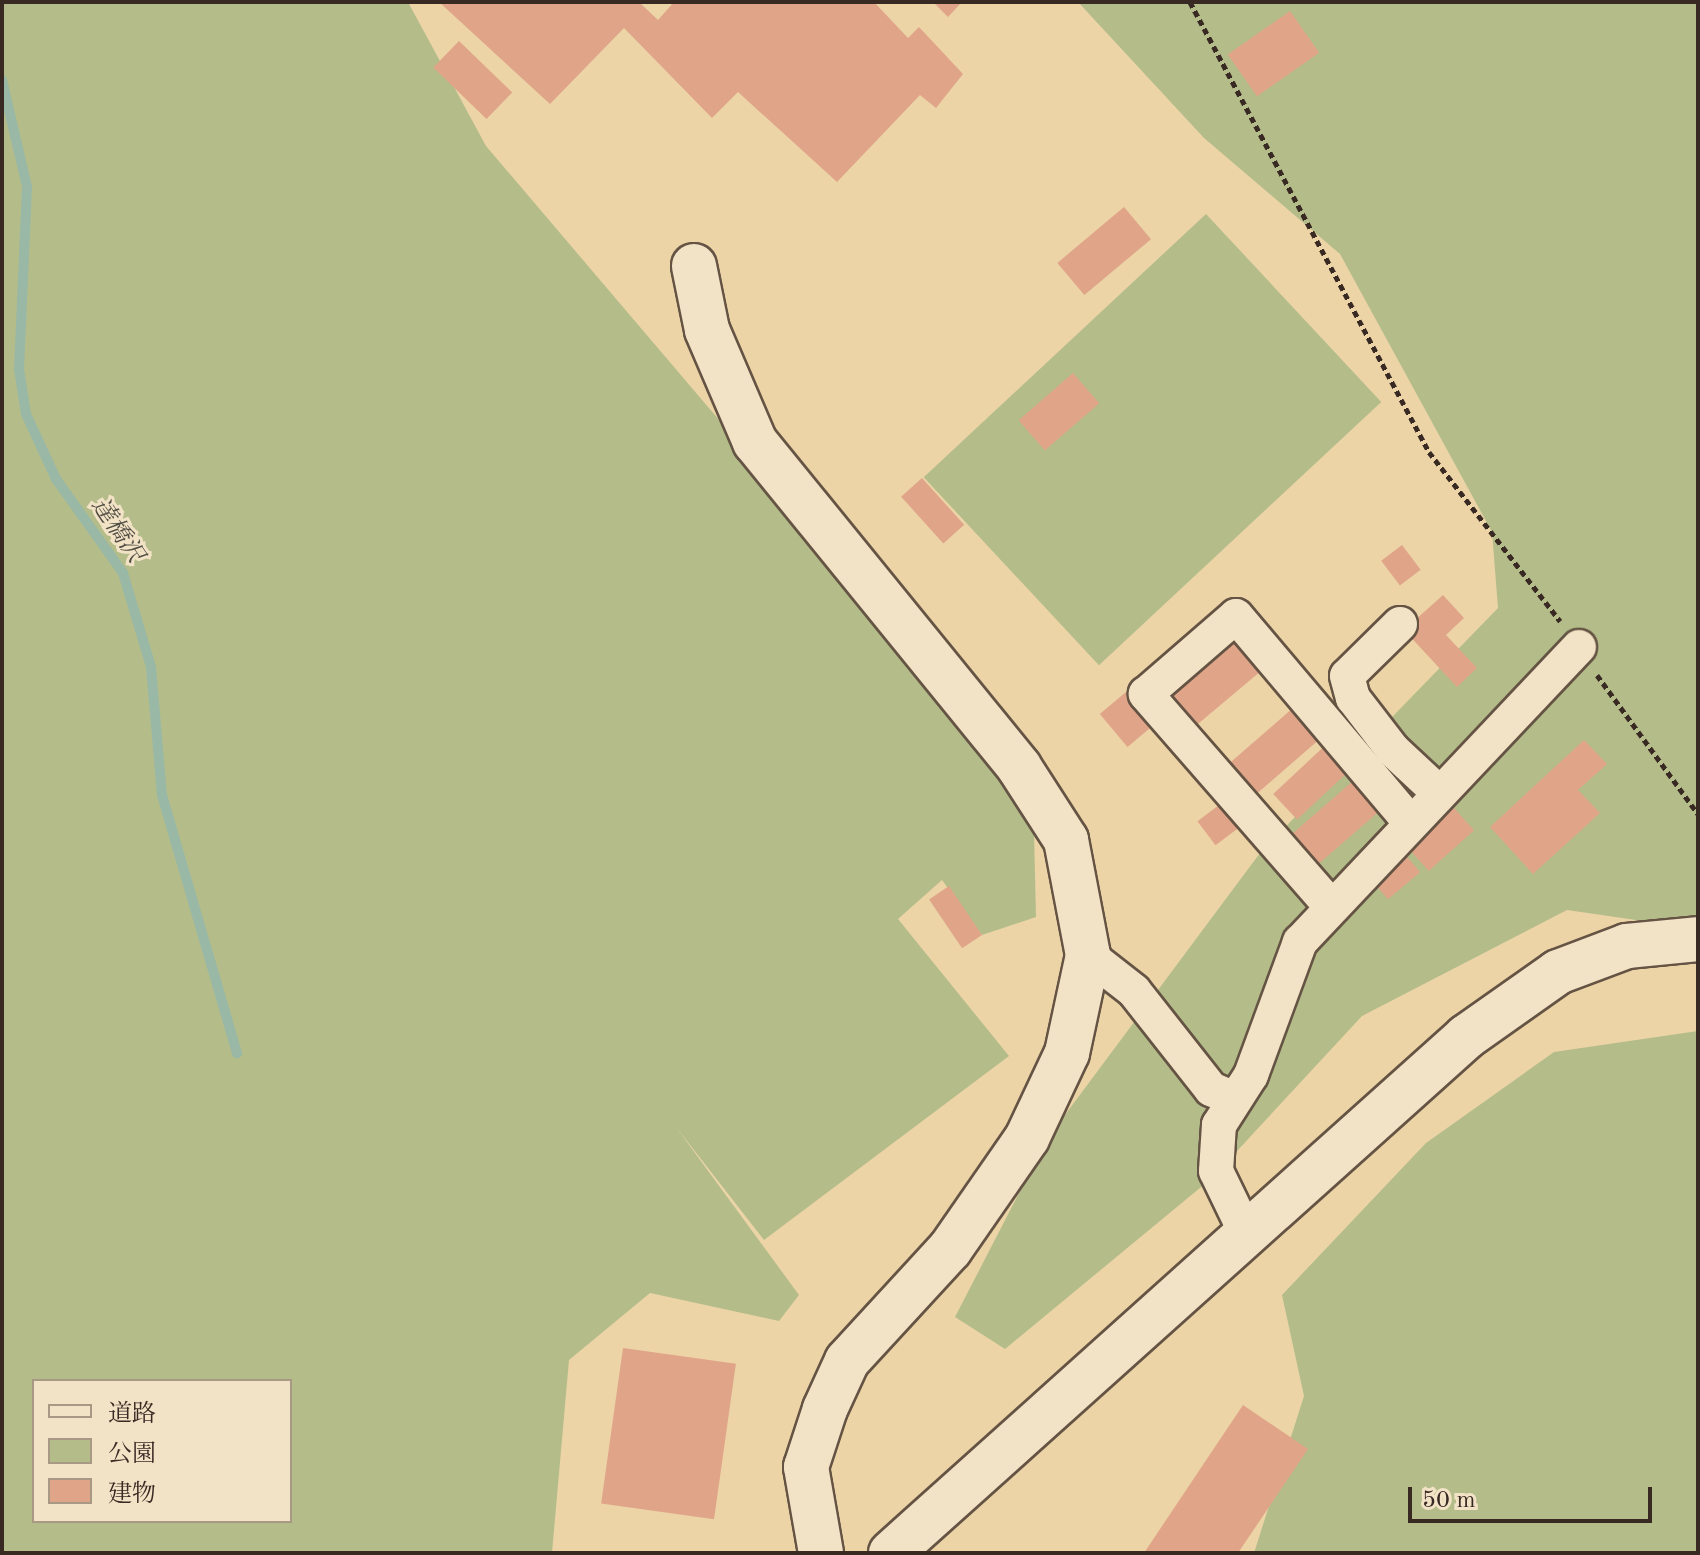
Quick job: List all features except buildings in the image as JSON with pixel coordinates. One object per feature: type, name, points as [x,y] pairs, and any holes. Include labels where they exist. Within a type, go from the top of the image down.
[{"type":"street","points":[[694,266],[707,330],[755,442],[1019,767],[1066,840],[1088,955],[1067,1053],[1004,1178],[950,1249],[847,1361],[825,1409],[806,1467],[821,1553]]},
{"type":"street","points":[[1329,904],[1146,694],[1236,616],[1409,821]]},
{"type":"street","points":[[1400,624],[1347,676],[1353,698],[1393,750],[1438,792]]},
{"type":"street","points":[[1247,1235],[1216,1171],[1219,1125],[1235,1099],[1300,942],[1329,904],[1579,647]]},
{"type":"street","points":[[891,1553],[1466,1037],[1558,972],[1627,946],[1698,939]]},
{"type":"street","points":[[1088,955],[1134,991],[1211,1089],[1235,1099]]},
{"type":"path","points":[[1190,2],[1429,452],[1579,647],[1698,814]]},
{"type":"green space","points":[[2,2],[408,2],[486,146],[1033,789],[1036,917],[982,935],[942,880],[898,919],[1009,1056],[764,1240],[676,1127],[799,1295],[779,1321],[650,1293],[569,1360],[552,1553],[2,1553]]},
{"type":"green space","points":[[1078,2],[1698,2],[1698,929],[1567,910],[1362,1016],[1212,1178],[1005,1349],[955,1317],[1047,1139],[1260,853],[1498,608],[1492,532],[1340,254],[1204,138]]},
{"type":"green space","points":[[1206,214],[1381,402],[1099,665],[924,477]]},
{"type":"green space","points":[[1698,1031],[1698,1553],[1254,1553],[1304,1396],[1282,1295],[1426,1143],[1554,1052]]},
{"type":"waterway","name":"達橋沢","points":[[2,80],[27,187],[19,369],[26,414],[56,479],[123,573],[151,667],[162,795],[237,1053]]}]
